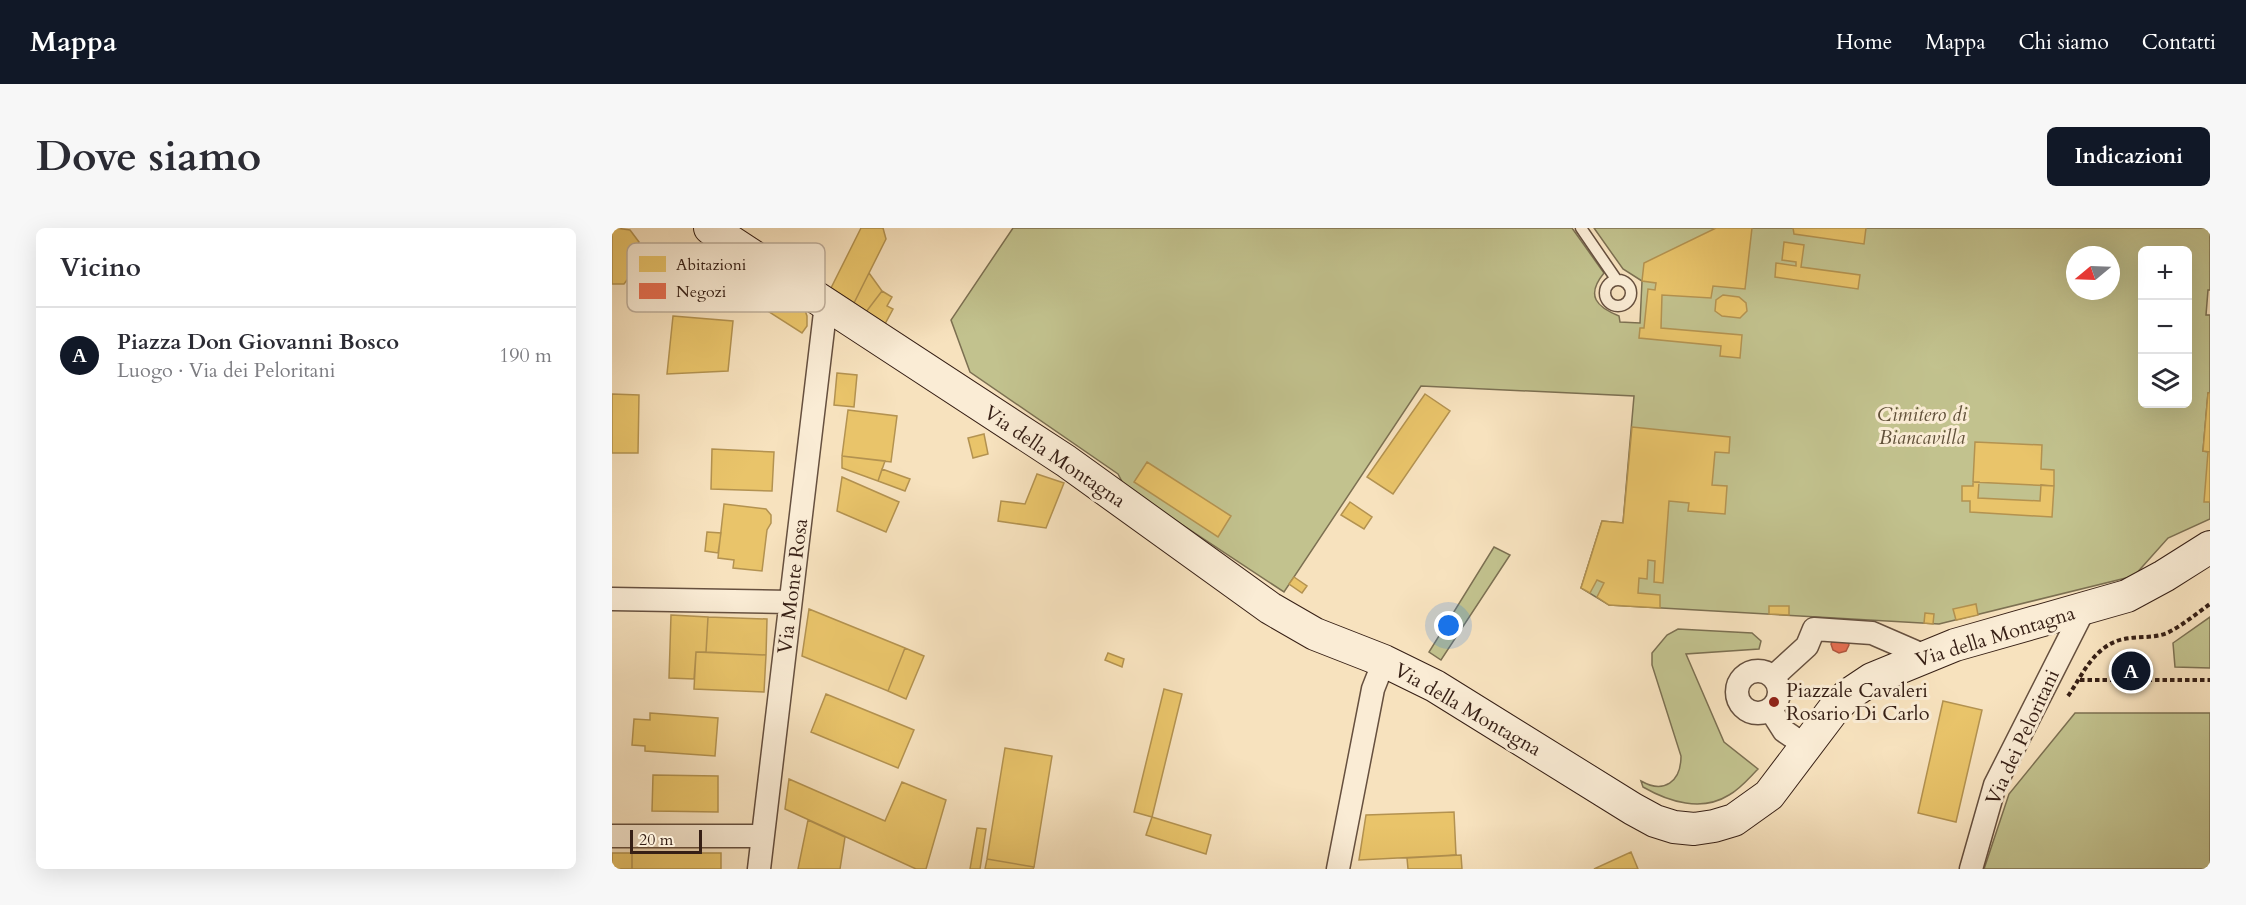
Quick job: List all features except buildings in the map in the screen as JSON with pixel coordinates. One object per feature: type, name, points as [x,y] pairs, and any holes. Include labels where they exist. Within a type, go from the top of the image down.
[{"type":"street","name":"Via della Montagna","points":[[710,228],[733,243]]},
{"type":"street","name":"Via della Montagna","points":[[826,304],[1066,461],[1270,608],[1315,634],[1384,661],[1435,686],[1633,809],[1655,821],[1674,827],[1694,829],[1734,820],[1769,795],[1834,709],[1848,695],[1872,679],[1954,645],[2127,596],[2146,587],[2210,547]]},
{"type":"street","name":"Via Monte Rosa","points":[[759,869],[826,304]]},
{"type":"street","points":[[612,599],[790,602]]},
{"type":"street","name":"Via dei Peloritani","points":[[1971,869],[1995,786],[2084,609]]},
{"type":"street","points":[[1773,677],[1807,646],[1814,629],[1872,633],[1925,656]]},
{"type":"street","points":[[1338,869],[1373,689],[1384,661]]},
{"type":"street","points":[[1762,671],[1773,677],[1779,687],[1778,699],[1770,709],[1759,713],[1748,710],[1739,702],[1737,690],[1741,679],[1750,672],[1762,671]]},
{"type":"street","points":[[1770,709],[1784,731],[1806,746]]},
{"type":"street","points":[[612,836],[762,836]]},
{"type":"lane","points":[[1581,228],[1616,279]]},
{"type":"path","points":[[2062,705],[2080,680],[2087,665],[2106,647],[2123,638],[2167,633],[2210,604]]},
{"type":"path","points":[[2080,680],[2210,680]]},
{"type":"green space","name":"Cimitero di Biancavilla","points":[[1013,228],[1572,228],[1604,273],[1595,288],[1596,300],[1605,309],[1619,316],[1620,322],[1640,323],[1642,281],[1623,269],[1594,228],[2210,228],[2210,290],[2208,290],[2206,315],[2210,315],[2210,393],[2208,393],[2203,451],[2210,452],[2210,519],[2168,538],[2134,576],[1939,624],[1609,605],[1581,588],[1602,521],[1623,523],[1634,396],[1421,386],[1284,592],[1125,487],[1118,474],[970,372],[951,320]]},
{"type":"green space","points":[[1494,547],[1510,555],[1441,660],[1429,652]]},
{"type":"green space","points":[[2210,617],[2210,668],[2175,667],[2173,643]]},
{"type":"green space","points":[[1678,629],[1752,633],[1761,641],[1759,649],[1686,654],[1724,742],[1758,769],[1733,793],[1708,803],[1675,801],[1643,787],[1641,781],[1649,785],[1664,786],[1674,779],[1680,765],[1681,756],[1652,665],[1652,653],[1667,635]]},
{"type":"green space","points":[[2075,713],[2210,713],[2210,869],[1984,869],[2009,794]]},
{"type":"place","name":"Piazza Don Giovanni Bosco","points":[[2131,671]]},
{"type":"place","name":"Piazzale Cavaleri Rosario Di Carlo","points":[[1774,702]]}]
